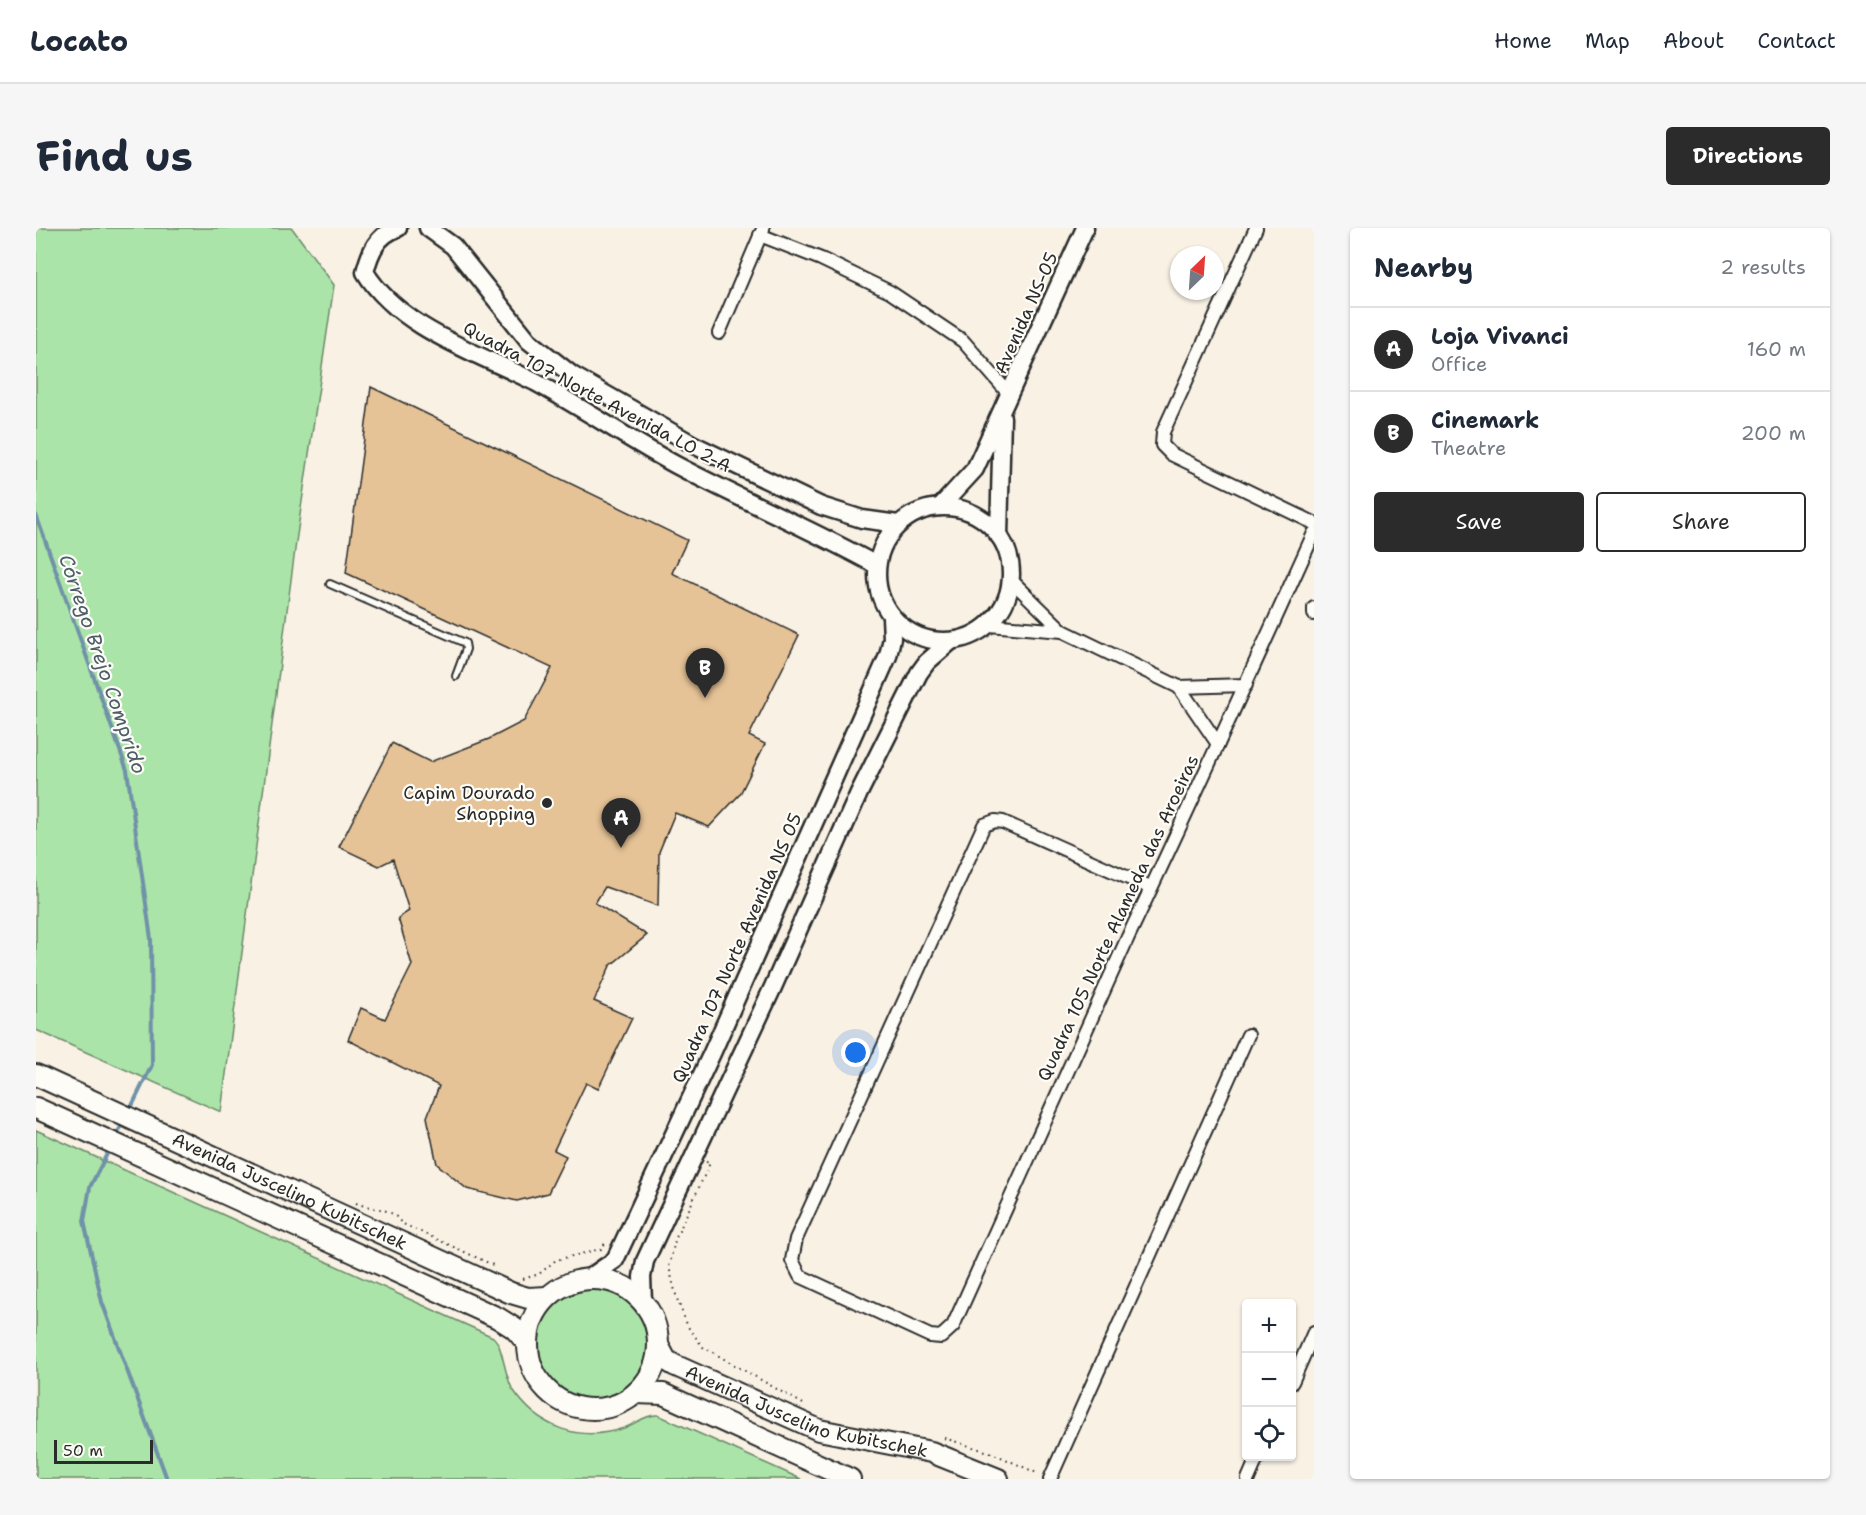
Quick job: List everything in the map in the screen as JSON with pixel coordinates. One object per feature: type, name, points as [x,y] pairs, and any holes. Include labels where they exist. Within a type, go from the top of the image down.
[{"type":"main road","name":"Avenida Juscelino Kubitschek","points":[[36,1075],[511,1293],[528,1298],[547,1297]]},
{"type":"main road","name":"Avenida Juscelino Kubitschek","points":[[36,1108],[498,1318],[514,1328],[527,1343]]},
{"type":"main road","points":[[589,1278],[620,1284],[644,1302],[655,1324],[658,1346],[652,1373],[636,1393],[604,1408],[583,1408],[566,1403],[553,1395],[539,1380],[530,1363],[527,1343],[533,1316],[547,1297],[566,1284],[589,1278]]},
{"type":"main road","name":"Avenida Juscelino Kubitschek","points":[[658,1346],[666,1360],[674,1365],[819,1430],[930,1452],[998,1479]]},
{"type":"main road","name":"Avenida Juscelino Kubitschek","points":[[636,1393],[655,1392],[667,1396],[850,1479]]},
{"type":"street","name":"Quadra 107 Norte Avenida LO 2-A","points":[[428,228],[453,246],[529,341],[572,375],[694,445],[821,506],[862,519],[898,524]]},
{"type":"street","name":"Avenida NS-05","points":[[1002,414],[1085,228]]},
{"type":"street","points":[[1256,228],[1163,432],[1162,446],[1171,454],[1314,523]]},
{"type":"street","name":"Quadra 107 Norte Avenida LO 2-A","points":[[390,229],[371,251],[366,272],[377,291],[401,313],[536,383],[678,465],[821,534],[876,565]]},
{"type":"street","points":[[719,333],[762,232],[890,292],[963,341],[1010,395]]},
{"type":"street","points":[[940,507],[975,469],[1002,414]]},
{"type":"street","points":[[999,536],[1002,414]]},
{"type":"street","points":[[940,507],[963,509],[983,520],[999,536],[1009,557],[1011,580],[1008,597],[1000,612],[989,625],[971,637],[950,642],[917,637],[891,617],[881,601],[876,583],[876,565],[883,543],[898,524],[917,512],[940,507]]},
{"type":"street","name":"Quadra 105 Norte Alameda das Aroeiras","points":[[1151,888],[1004,822],[995,820],[984,825],[792,1252],[795,1271],[806,1280],[930,1336],[945,1335],[957,1319],[1314,533]]},
{"type":"street","points":[[1011,580],[1064,631],[1179,687],[1246,685]]},
{"type":"street","points":[[1314,608],[1314,614]]},
{"type":"street","name":"Quadra 107 Norte Avenida NS 05","points":[[589,1278],[615,1260],[707,1064],[888,656],[892,638],[891,617]]},
{"type":"street","points":[[989,625],[1064,631]]},
{"type":"street","points":[[644,1302],[642,1277],[645,1261],[773,987],[859,793],[919,673],[927,662],[950,642]]},
{"type":"street","points":[[1179,687],[1218,744]]},
{"type":"street","points":[[1050,1479],[1248,1035]]},
{"type":"street","points":[[1296,1373],[1314,1332]]},
{"type":"street","points":[[1248,1479],[1256,1461]]},
{"type":"lane","points":[[330,584],[465,643],[466,649],[456,676]]},
{"type":"path","points":[[694,1155],[710,1163],[675,1240],[669,1267],[677,1299],[688,1327],[703,1347],[808,1406]]},
{"type":"path","points":[[347,1198],[368,1208],[379,1207],[396,1215],[401,1223],[502,1269]]},
{"type":"path","points":[[523,1279],[539,1274],[556,1260],[602,1248],[609,1239]]},
{"type":"path","points":[[941,1438],[992,1453],[1050,1479]]},
{"type":"green space","points":[[36,228],[292,228],[334,285],[296,542],[221,1112],[36,1030]]},
{"type":"green space","points":[[36,1130],[493,1337],[499,1346],[512,1388],[522,1402],[547,1422],[561,1429],[591,1434],[607,1432],[658,1415],[801,1479],[36,1479]]},
{"type":"green space","points":[[592,1286],[614,1291],[633,1303],[645,1322],[650,1344],[645,1366],[633,1385],[614,1397],[592,1402],[570,1397],[551,1385],[539,1366],[534,1344],[539,1322],[551,1303],[570,1291]]},
{"type":"building","name":"Capim Dourado Shopping","points":[[371,387],[687,540],[672,573],[799,635],[749,736],[765,744],[740,794],[709,827],[675,813],[659,852],[658,906],[605,887],[595,903],[647,935],[610,966],[594,1001],[632,1018],[598,1089],[586,1083],[554,1150],[566,1156],[548,1193],[517,1201],[467,1189],[437,1164],[427,1117],[439,1086],[348,1040],[361,1008],[385,1019],[412,965],[398,918],[409,911],[393,859],[379,866],[339,847],[392,743],[430,762],[489,739],[524,721],[552,668],[346,573]]},
{"type":"waterway","name":"Córrego Brejo Comprido","points":[[36,515],[127,770],[151,939],[152,1065],[129,1112]]},
{"type":"waterway","name":"Córrego Brejo Comprido","points":[[115,1138],[124,1121]]},
{"type":"waterway","name":"Córrego Brejo Comprido","points":[[110,1148],[90,1187],[84,1221],[102,1302],[167,1479]]},
{"type":"place","name":"Cinemark","points":[[705,698]]},
{"type":"place","name":"Capim Dourado Shopping","points":[[547,803]]},
{"type":"place","name":"Loja Vivanci","points":[[621,848]]}]
